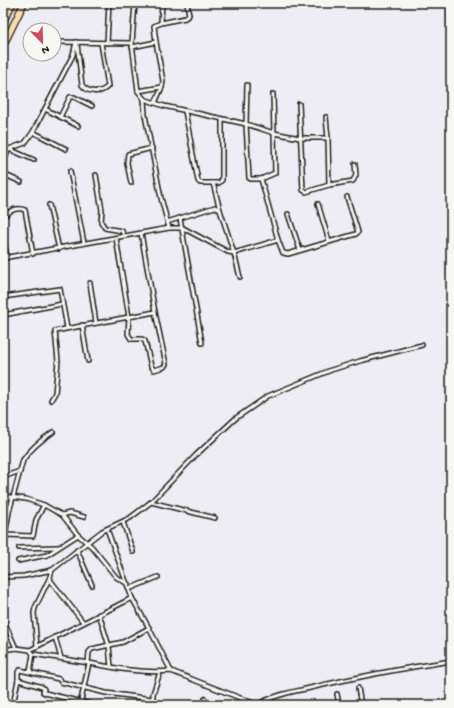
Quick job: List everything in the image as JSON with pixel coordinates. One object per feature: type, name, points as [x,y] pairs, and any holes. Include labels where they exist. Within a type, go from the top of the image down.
[{"type":"highway","points":[[3,22],[13,3]]},
{"type":"highway","points":[[3,46],[24,3]]},
{"type":"street","points":[[3,7],[5,3]]},
{"type":"street","points":[[107,43],[109,3]]},
{"type":"street","points":[[135,3],[132,45],[138,91],[144,99],[164,106],[246,124],[274,133],[300,138],[328,138]]},
{"type":"street","points":[[161,23],[162,3]]},
{"type":"street","points":[[157,104],[163,81],[154,26],[185,18],[189,15],[187,3]]},
{"type":"street","points":[[62,42],[132,45],[156,42]]},
{"type":"street","points":[[76,42],[82,85],[84,88],[91,91],[100,92],[105,90],[108,86],[102,43]]},
{"type":"street","points":[[3,162],[9,149],[25,143],[33,132],[73,55],[76,42]]},
{"type":"street","points":[[247,85],[246,124],[249,178],[251,179],[261,178],[275,173],[273,94]]},
{"type":"street","points":[[138,91],[162,87]]},
{"type":"street","points":[[60,117],[70,98],[74,97],[92,106]]},
{"type":"street","points":[[144,99],[145,113],[169,228]]},
{"type":"street","points":[[299,104],[303,190],[306,192],[353,181],[356,175],[356,164]]},
{"type":"street","points":[[45,109],[78,126]]},
{"type":"street","points":[[185,111],[198,180],[200,183],[219,183],[222,176],[222,119]]},
{"type":"street","points":[[326,117],[329,186]]},
{"type":"street","points":[[33,132],[66,149]]},
{"type":"street","points":[[131,183],[127,163],[128,154],[152,148]]},
{"type":"street","points":[[9,149],[34,160]]},
{"type":"street","points":[[70,171],[84,243]]},
{"type":"street","points":[[3,174],[21,182]]},
{"type":"street","points":[[96,175],[102,210],[101,222],[105,228],[122,232],[124,236]]},
{"type":"street","points":[[261,178],[278,240],[283,253],[285,254],[354,235],[358,232],[347,197]]},
{"type":"street","points":[[213,183],[240,277]]},
{"type":"street","points":[[49,204],[59,249]]},
{"type":"street","points":[[318,204],[329,241]]},
{"type":"street","points":[[167,222],[215,207],[220,210]]},
{"type":"street","points":[[3,217],[11,210],[21,208],[25,210],[33,254]]},
{"type":"street","points":[[288,214],[300,250]]},
{"type":"street","points":[[180,218],[202,343]]},
{"type":"street","points":[[3,236],[5,258],[169,228],[182,228],[228,252],[234,253],[278,240]]},
{"type":"street","points":[[116,238],[129,317],[128,334],[131,338],[142,339],[145,341],[151,366],[154,370],[166,364],[141,233]]},
{"type":"street","points":[[90,283],[96,323]]},
{"type":"street","points":[[3,297],[60,289],[67,328]]},
{"type":"street","points":[[3,315],[62,304]]},
{"type":"street","points":[[51,400],[55,393],[58,361],[55,331],[155,312]]},
{"type":"street","points":[[82,325],[88,361]]},
{"type":"street","points":[[3,577],[24,576],[52,570],[87,542],[107,529],[130,518],[151,502],[196,455],[236,418],[268,396],[331,370],[422,345]]},
{"type":"street","points":[[3,546],[9,512],[23,460],[39,442],[53,432]]},
{"type":"street","points":[[3,477],[20,471]]},
{"type":"street","points":[[3,496],[14,496],[44,505],[62,515],[78,535],[97,552],[116,577],[128,584]]},
{"type":"street","points":[[151,502],[215,518]]},
{"type":"street","points":[[5,535],[33,536],[36,520],[44,505]]},
{"type":"street","points":[[62,515],[70,513],[84,517]]},
{"type":"street","points":[[123,522],[133,552]]},
{"type":"street","points":[[107,529],[132,598],[171,671]]},
{"type":"street","points":[[18,561],[47,555],[78,535]]},
{"type":"street","points":[[19,548],[60,547]]},
{"type":"street","points":[[77,550],[92,585]]},
{"type":"street","points":[[37,646],[34,613],[37,602],[50,578],[52,570]]},
{"type":"street","points":[[129,589],[158,577]]},
{"type":"street","points":[[50,578],[53,584],[83,622]]},
{"type":"street","points":[[3,650],[16,648],[30,650],[132,598]]},
{"type":"street","points":[[99,614],[110,646],[111,667]]},
{"type":"street","points":[[3,619],[16,648]]},
{"type":"street","points":[[80,703],[89,663],[90,650],[110,646],[127,640],[149,628]]},
{"type":"street","points":[[55,637],[62,659]]},
{"type":"street","points":[[30,650],[33,654],[111,667],[160,672],[171,671],[258,705],[272,698],[325,684],[451,661]]},
{"type":"street","points":[[30,672],[33,654]]},
{"type":"street","points":[[13,705],[19,671],[30,672],[59,680],[61,682],[106,693],[153,699]]},
{"type":"street","points":[[153,705],[153,694],[160,672]]},
{"type":"street","points":[[18,680],[42,687],[44,689],[43,692],[45,693],[80,703],[94,705]]},
{"type":"street","points":[[358,688],[361,705]]},
{"type":"street","points":[[337,694],[339,705]]},
{"type":"street","points":[[205,699],[211,705]]},
{"type":"waterway","points":[[447,3],[449,88],[451,106]]}]
